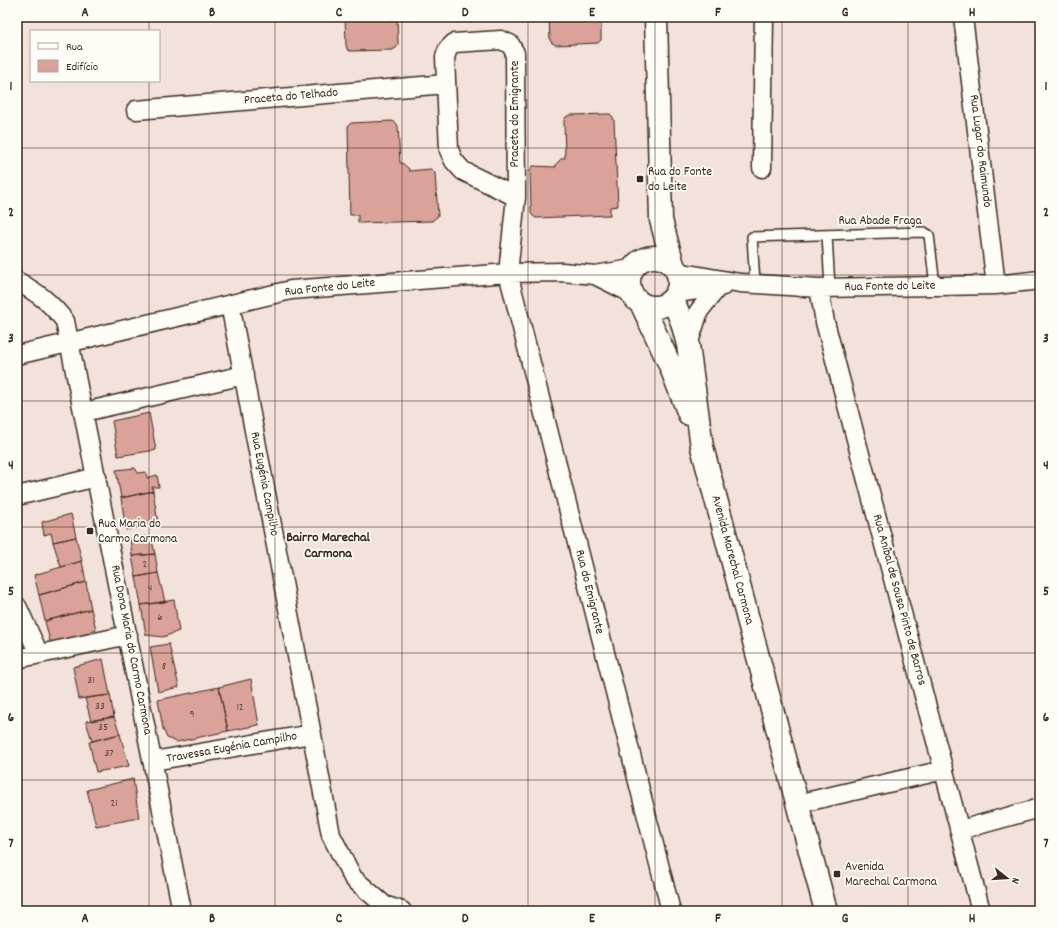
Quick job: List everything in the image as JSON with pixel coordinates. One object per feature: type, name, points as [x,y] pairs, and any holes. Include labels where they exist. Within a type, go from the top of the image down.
[{"type":"street","points":[[594,275],[650,308],[658,308],[666,305],[675,296],[679,286],[679,279],[661,220],[656,17]]},
{"type":"street","points":[[762,168],[764,17]]},
{"type":"street","name":"Rua Lugar do Raimundo","points":[[963,17],[996,285]]},
{"type":"street","name":"Praceta do Emigrante","points":[[508,273],[516,197],[515,52],[510,44],[501,40],[454,43],[448,49],[445,57],[449,150],[454,161],[463,170],[516,197]]},
{"type":"street","name":"Praceta do Telhado","points":[[136,110],[446,84]]},
{"type":"street","points":[[661,220],[629,280],[636,299],[672,372],[702,447]]},
{"type":"street","points":[[594,275],[638,264],[652,257],[667,260],[675,268],[747,283]]},
{"type":"street","name":"Rua Fonte do Leite","points":[[17,355],[291,290],[508,273],[562,272],[594,275]]},
{"type":"street","name":"Rua do Emigrante","points":[[508,273],[671,911]]},
{"type":"street","name":"Rua Fonte do Leite","points":[[747,283],[824,288],[996,285],[1040,280]]},
{"type":"street","name":"Rua Dona Maria do Carmo Carmona","points":[[17,282],[37,292],[52,305],[65,321],[182,911]]},
{"type":"street","points":[[675,296],[718,286],[747,283]]},
{"type":"street","points":[[688,345],[700,311],[718,286]]},
{"type":"street","name":"Rua Aníbal de Sousa Pinto de Barros","points":[[824,288],[827,330],[981,911]]},
{"type":"street","name":"Avenida Marechal Carmona","points":[[675,296],[688,345],[702,447],[826,911]]},
{"type":"street","name":"Rua Eugénia Campilho","points":[[230,304],[330,834],[353,878],[384,905],[402,911]]},
{"type":"street","points":[[84,412],[244,375]]},
{"type":"street","points":[[17,496],[97,477]]},
{"type":"street","points":[[17,606],[39,654]]},
{"type":"street","points":[[17,659],[128,634]]},
{"type":"street","name":"Travessa Eugénia Campilho","points":[[153,761],[312,734]]},
{"type":"street","points":[[797,804],[944,770]]},
{"type":"street","points":[[960,830],[1040,808]]},
{"type":"lane","name":"Rua Abade Fraga","points":[[747,283],[752,237],[924,232],[929,235],[935,286]]},
{"type":"lane","name":"Rua Abade Fraga","points":[[824,288],[828,235]]},
{"type":"building","points":[[345,17],[397,17],[398,45],[392,50],[350,51],[347,49],[346,45]]},
{"type":"building","points":[[549,17],[601,17],[601,40],[598,43],[556,45],[550,40]]},
{"type":"building","points":[[610,114],[614,121],[618,206],[610,207],[610,215],[536,218],[533,216],[531,213],[530,170],[533,166],[556,167],[556,164],[562,158],[565,158],[564,120],[566,117],[570,115]]},
{"type":"building","points":[[392,121],[398,126],[400,163],[409,169],[409,171],[431,169],[435,173],[438,216],[432,221],[358,223],[358,215],[350,215],[348,126],[351,123]]},
{"type":"building","points":[[149,413],[156,450],[118,456],[112,421]]},
{"type":"building","points":[[135,468],[138,473],[146,472],[147,478],[157,475],[159,487],[152,487],[153,491],[121,498],[116,470]]},
{"type":"building","points":[[153,491],[158,523],[126,530],[121,498]]},
{"type":"building","points":[[71,514],[76,537],[53,542],[51,533],[44,535],[42,522]]},
{"type":"building","points":[[151,536],[155,554],[132,556],[130,538]]},
{"type":"building","points":[[76,537],[82,561],[61,567],[53,542]]},
{"type":"building","points":[[155,554],[158,573],[136,577],[132,556]]},
{"type":"building","points":[[82,561],[86,582],[39,595],[34,575]]},
{"type":"building","points":[[158,573],[165,602],[141,605],[136,577]]},
{"type":"building","points":[[86,582],[91,609],[45,621],[39,595]]},
{"type":"building","points":[[174,600],[179,631],[163,637],[146,635],[141,605]]},
{"type":"building","points":[[91,609],[96,629],[73,640],[51,645],[45,621]]},
{"type":"building","points":[[169,644],[179,687],[158,692],[150,647]]},
{"type":"building","points":[[103,659],[110,695],[79,699],[73,667]]},
{"type":"building","points":[[251,679],[259,725],[228,731],[219,687]]},
{"type":"building","points":[[219,687],[228,731],[177,742],[167,738],[163,729],[158,700]]},
{"type":"building","points":[[110,695],[114,717],[91,721],[85,698]]},
{"type":"building","points":[[114,717],[120,734],[92,741],[86,721]]},
{"type":"building","points":[[120,734],[129,766],[96,772],[89,742]]},
{"type":"building","points":[[133,779],[139,818],[96,826],[87,790]]},
{"type":"place","name":"Rua do Fonte do Leite","points":[[640,179]]},
{"type":"place","name":"Rua Maria do Carmo Carmona","points":[[90,531]]},
{"type":"place","name":"Avenida Marechal Carmona","points":[[837,874]]},
{"type":"district","name":"Bairro Marechal Carmona","points":[[328,546]]}]
